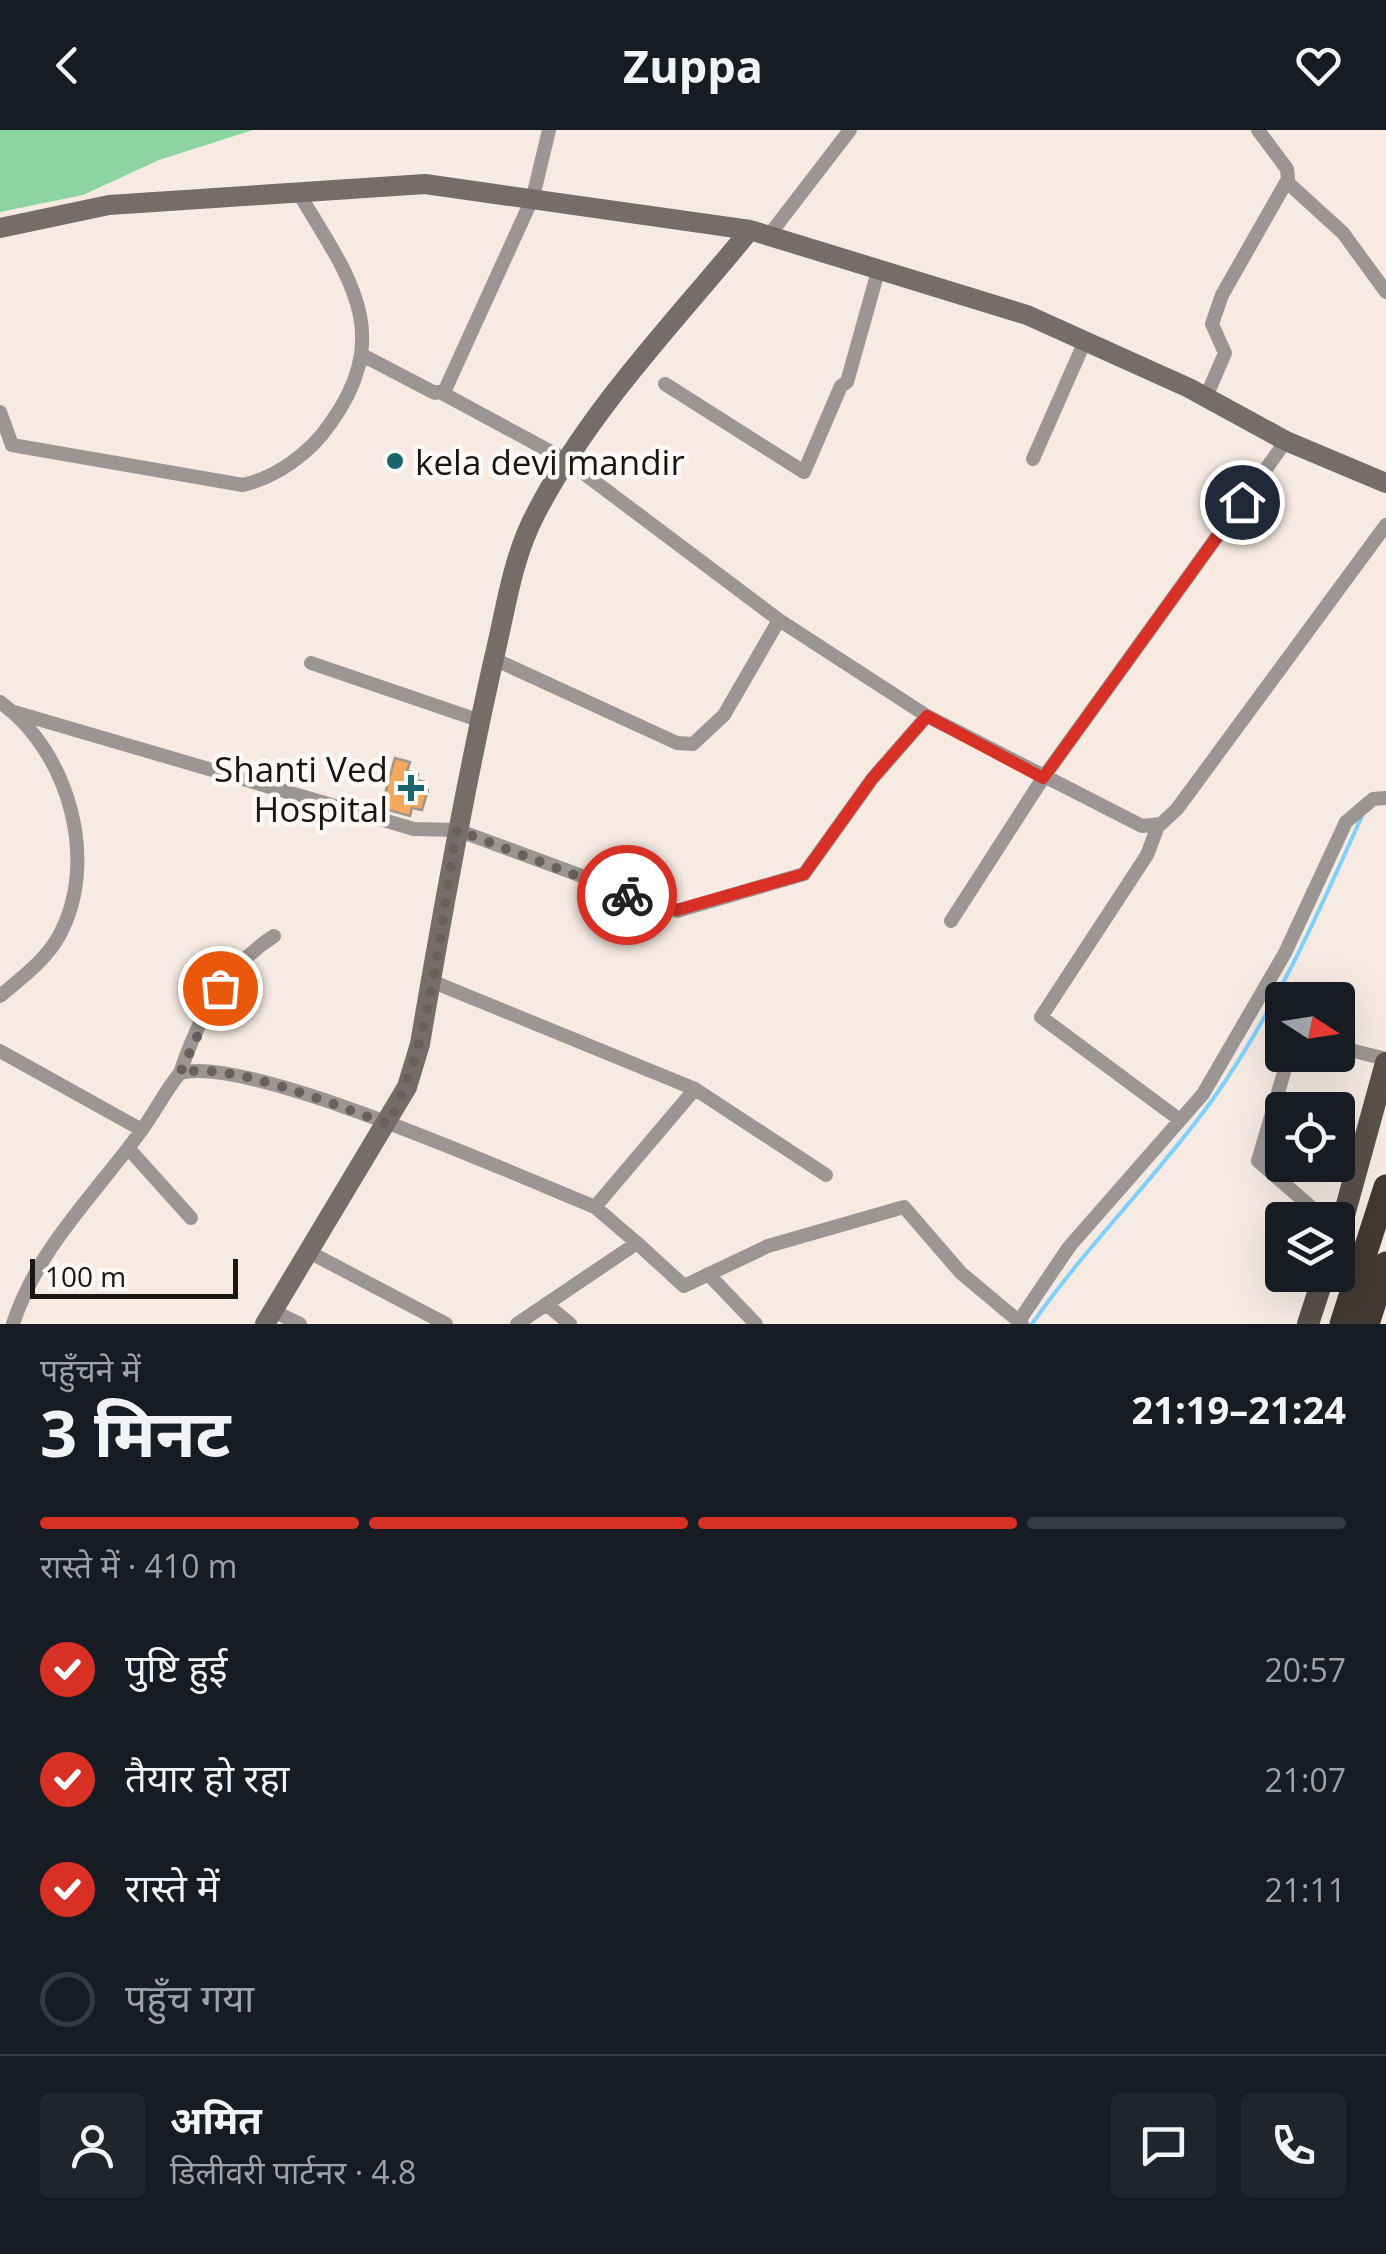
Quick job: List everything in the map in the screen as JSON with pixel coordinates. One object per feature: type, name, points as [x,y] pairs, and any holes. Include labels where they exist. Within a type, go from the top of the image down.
[{"type":"highway","points":[[1342,1324],[1386,1188]]},
{"type":"highway","points":[[1367,1324],[1386,1264]]},
{"type":"main road","points":[[1343,1202],[1386,1061]]},
{"type":"main road","points":[[1308,1324],[1318,1292]]},
{"type":"street","points":[[442,393],[532,197],[549,130]]},
{"type":"street","points":[[300,1324],[269,1318],[408,1087],[478,720],[520,551],[566,460],[600,411],[850,130]]},
{"type":"street","points":[[1206,397],[1224,352],[1212,324],[1217,310],[1287,182],[1287,169],[1258,130]]},
{"type":"street","points":[[1287,182],[1343,233],[1386,292]]},
{"type":"street","points":[[0,228],[109,205],[425,184],[760,232],[1027,315],[1206,397],[1286,441],[1386,483]]},
{"type":"street","points":[[0,412],[6,448],[242,484],[262,480],[290,464],[325,432],[356,382],[364,356],[364,329],[356,290],[298,192]]},
{"type":"street","points":[[665,384],[804,472],[840,386],[847,382],[880,268]]},
{"type":"street","points":[[1033,459],[1085,341]]},
{"type":"street","points":[[364,356],[566,460],[779,620],[927,716],[1130,822],[1158,826]]},
{"type":"street","points":[[951,921],[1043,778],[1286,441]]},
{"type":"street","points":[[1180,1120],[1041,1017],[1147,855],[1158,826],[1178,809],[1386,525]]},
{"type":"street","points":[[494,660],[677,743],[693,744],[724,715],[779,620]]},
{"type":"street","points":[[311,663],[478,720]]},
{"type":"street","points":[[0,702],[14,712],[414,829],[457,830],[677,910],[804,874],[872,779],[927,716]]},
{"type":"street","points":[[0,996],[40,962],[59,936],[79,868],[77,832],[52,767],[14,712]]},
{"type":"street","points":[[180,1073],[202,1069],[268,1084],[388,1124],[595,1207],[684,1286],[768,1246],[904,1208],[961,1273],[1019,1323],[1069,1247],[1203,1094],[1250,1019],[1346,822],[1372,799],[1386,798]]},
{"type":"street","points":[[13,1324],[25,1293],[66,1226],[142,1130],[180,1073],[201,1020],[227,977],[246,954],[274,936]]},
{"type":"street","points":[[431,981],[695,1088],[826,1176]]},
{"type":"street","points":[[0,1052],[142,1130]]},
{"type":"street","points":[[1355,1052],[1386,1061]]},
{"type":"street","points":[[1284,1072],[1258,1160],[1305,1202]]},
{"type":"street","points":[[595,1207],[695,1088]]},
{"type":"street","points":[[128,1148],[191,1218]]},
{"type":"street","points":[[517,1324],[637,1244]]},
{"type":"street","points":[[310,1252],[446,1324]]},
{"type":"street","points":[[708,1274],[756,1324]]},
{"type":"street","points":[[546,1304],[570,1324]]},
{"type":"green space","points":[[0,130],[253,130],[159,160],[83,195],[0,212]]},
{"type":"building","points":[[395,758],[410,762],[407,771],[418,774],[416,780],[425,782],[423,789],[428,790],[422,810],[412,808],[410,816],[381,808]]},
{"type":"waterway","points":[[1032,1324],[1191,1128],[1235,1066],[1294,961],[1362,816]]},
{"type":"way so far","points":[[220,988],[190,1043],[180,1073],[202,1069],[284,1088],[388,1124],[408,1087],[420,1044],[457,830],[627,895]]},
{"type":"place","name":"kela devi mandir","points":[[395,461]]},
{"type":"place","name":"Shanti Ved Hospital","points":[[411,788]]},
{"type":"route","points":[[627,895],[665,910],[677,910],[804,874],[872,779],[927,716],[1043,778],[1242,502]]}]
